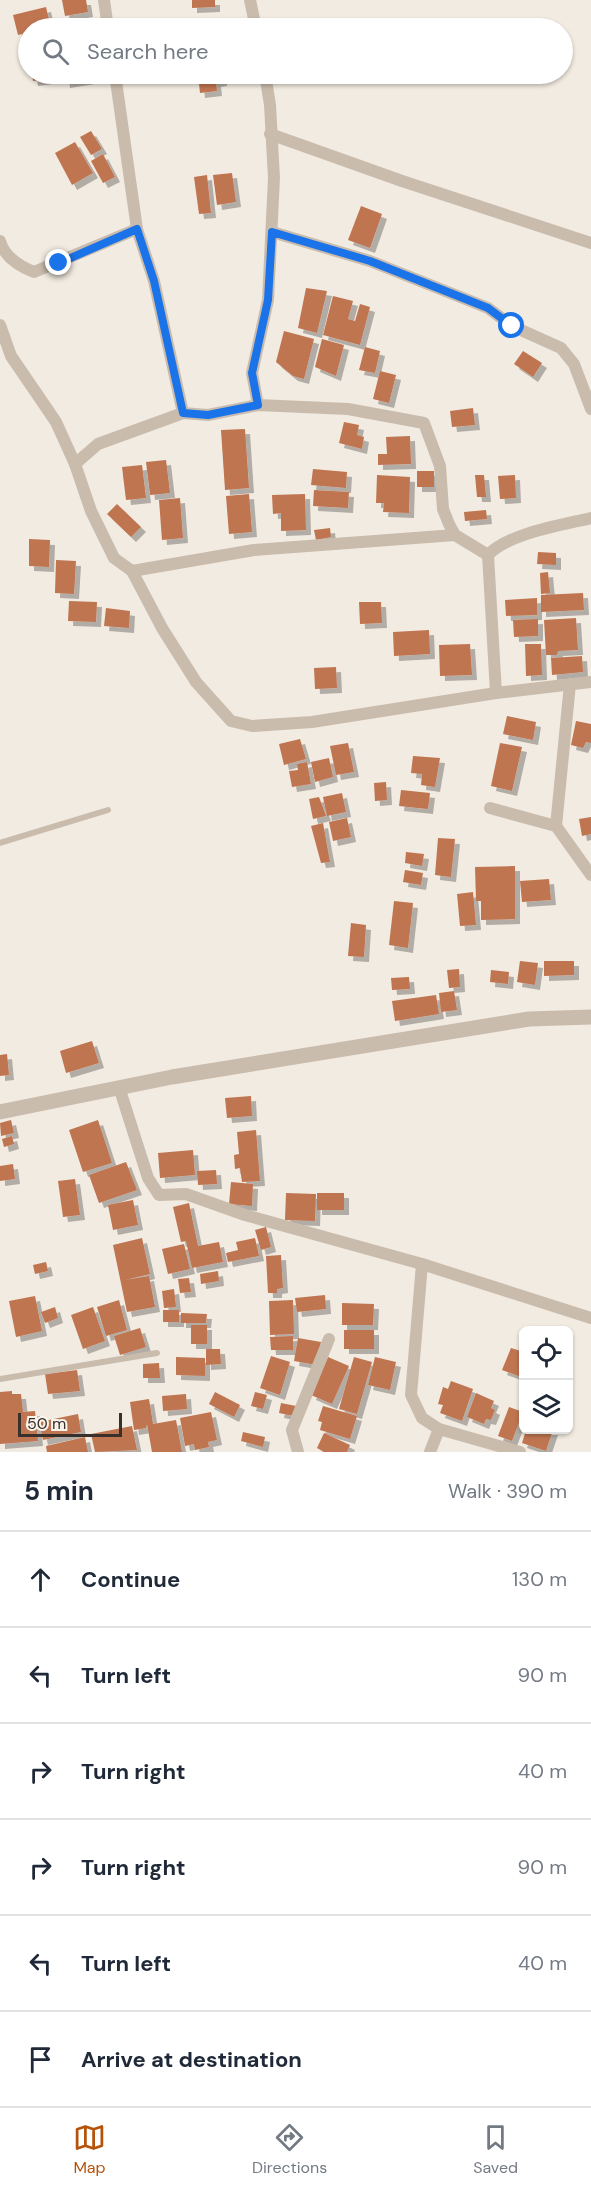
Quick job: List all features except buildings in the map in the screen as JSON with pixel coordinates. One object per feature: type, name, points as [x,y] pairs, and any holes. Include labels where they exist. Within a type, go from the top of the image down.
[{"type":"street","points":[[104,0],[107,18]]},
{"type":"street","points":[[250,0],[254,18]]},
{"type":"street","points":[[116,84],[137,229],[154,281],[183,413]]},
{"type":"street","points":[[258,405],[252,373],[268,300],[274,178],[266,84]]},
{"type":"street","points":[[270,134],[402,181],[591,243]]},
{"type":"street","points":[[1,252],[34,272],[137,229]]},
{"type":"street","points":[[272,232],[370,261],[488,308],[512,326],[561,348],[574,364],[591,409]]},
{"type":"street","points":[[0,325],[11,356],[56,422],[75,464],[91,512],[114,558],[132,571],[162,628],[196,682],[231,721],[252,726],[312,722],[496,693],[591,682]]},
{"type":"street","points":[[75,464],[98,444],[183,413],[208,415],[258,405],[348,409],[424,423],[440,466],[443,509],[455,535],[488,555]]},
{"type":"street","points":[[496,693],[488,555],[493,550],[527,534],[591,518]]},
{"type":"street","points":[[132,571],[254,550],[455,535]]},
{"type":"street","points":[[556,826],[570,684]]},
{"type":"street","points":[[490,808],[556,826],[591,875]]},
{"type":"street","points":[[0,1112],[119,1087],[529,1019],[591,1017]]},
{"type":"street","points":[[119,1087],[148,1178],[159,1195],[186,1194],[245,1215],[422,1264],[591,1318]]},
{"type":"street","points":[[422,1264],[411,1395],[422,1418],[439,1429],[520,1452]]},
{"type":"street","points":[[298,1452],[292,1430],[329,1339]]},
{"type":"street","points":[[430,1452],[439,1429]]},
{"type":"lane","points":[[0,843],[108,810]]},
{"type":"lane","points":[[0,1379],[158,1353]]},
{"type":"route","points":[[59,263],[137,229],[154,281],[183,413],[208,415],[258,405],[252,373],[268,300],[272,232],[370,261],[488,308],[512,326]]}]
